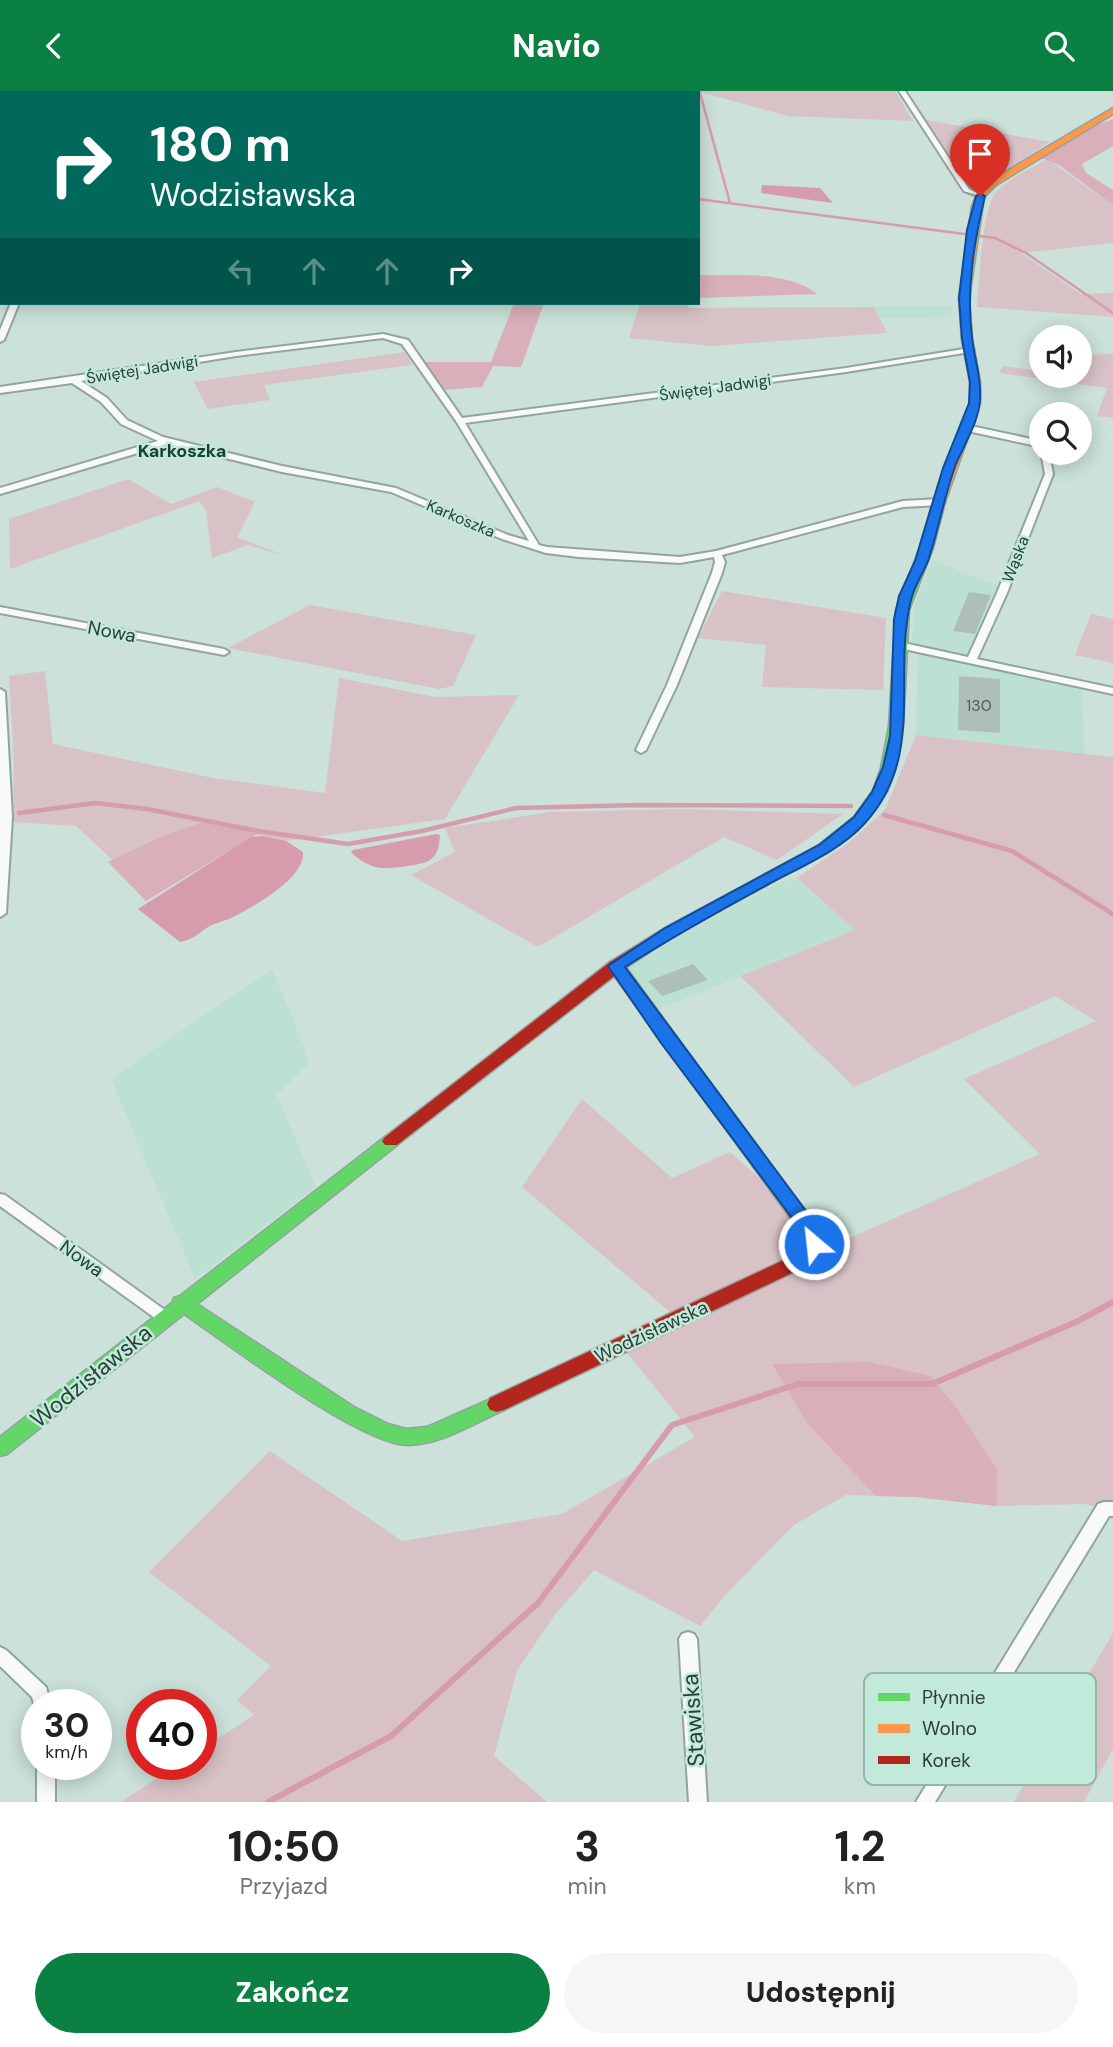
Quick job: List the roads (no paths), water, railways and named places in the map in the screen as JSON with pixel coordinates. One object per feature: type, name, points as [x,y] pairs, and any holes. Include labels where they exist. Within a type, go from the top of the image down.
[{"type":"street","points":[[902,91],[966,190],[980,196],[993,183],[1113,110]]},
{"type":"street","name":"Wodzisławska","points":[[0,1448],[181,1303],[616,966],[671,931],[824,848],[859,820],[879,793],[890,767],[897,736],[900,645],[905,596],[922,561],[949,468],[975,403],[975,382],[964,298],[971,233],[980,196]]},
{"type":"street","points":[[0,340],[14,305]]},
{"type":"street","name":"Świętej Jadwigi","points":[[73,380],[236,354],[383,336],[405,342],[460,421],[535,544],[534,547]]},
{"type":"street","name":"Świętej Jadwigi","points":[[460,421],[846,370],[970,350]]},
{"type":"street","points":[[0,390],[73,380]]},
{"type":"street","name":"Karkoszka","points":[[73,380],[104,400],[124,422],[167,441],[282,469],[393,490],[534,547],[579,554],[644,560],[680,560],[717,554],[903,504],[940,502]]},
{"type":"street","points":[[966,428],[1029,442]]},
{"type":"street","points":[[0,491],[167,441]]},
{"type":"street","name":"Wąska","points":[[971,661],[1002,593],[1049,474],[1047,465]]},
{"type":"street","points":[[641,750],[672,685],[717,573],[720,562],[717,554]]},
{"type":"street","name":"Nowa","points":[[0,610],[223,652]]},
{"type":"street","points":[[900,645],[1113,691]]},
{"type":"street","points":[[0,692],[6,817],[0,913]]},
{"type":"street","name":"Wodzisławska","points":[[181,1303],[347,1413],[383,1431],[406,1437],[429,1435],[459,1422],[808,1257],[814,1244],[811,1232],[616,966]]},
{"type":"street","name":"Nowa","points":[[0,1199],[164,1317]]},
{"type":"street","points":[[1006,1673],[1108,1509]]},
{"type":"street","name":"Stawiska","points":[[688,1639],[698,1802]]},
{"type":"street","points":[[0,1655],[36,1689]]},
{"type":"street","points":[[46,1780],[46,1802]]},
{"type":"street","points":[[925,1802],[936,1785]]},
{"type":"waterway","points":[[700,93],[730,203]]},
{"type":"waterway","points":[[700,199],[995,238],[1026,253],[1113,313]]},
{"type":"waterway","points":[[19,813],[95,803],[147,809],[258,831],[348,844],[422,831],[516,808],[640,805],[851,806]]},
{"type":"waterway","points":[[884,815],[1012,851],[1113,914]]},
{"type":"waterway","points":[[268,1802],[391,1736],[538,1603],[672,1425],[798,1384],[932,1384],[1078,1321],[1113,1302]]},
{"type":"district","name":"Karkoszka","points":[[182,451]]}]
